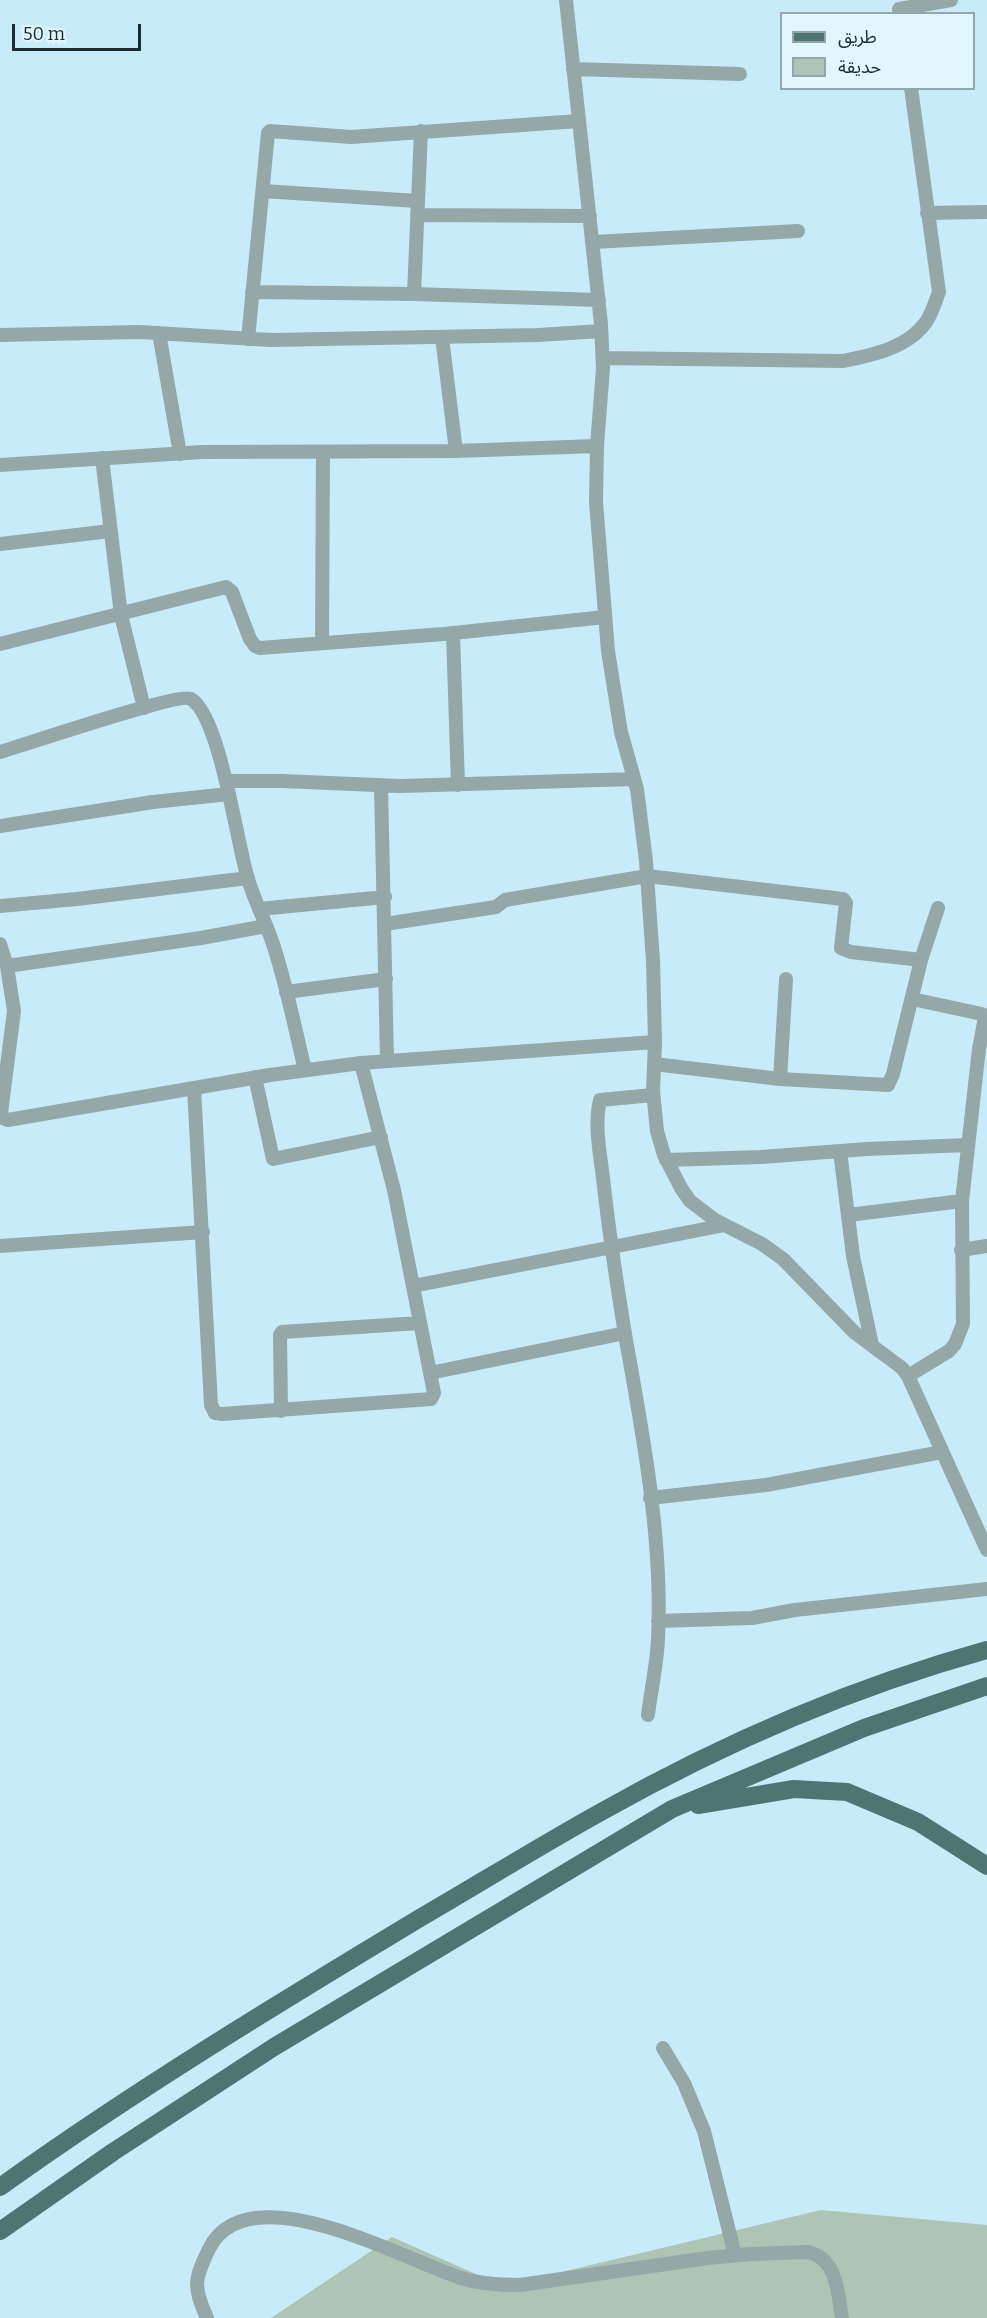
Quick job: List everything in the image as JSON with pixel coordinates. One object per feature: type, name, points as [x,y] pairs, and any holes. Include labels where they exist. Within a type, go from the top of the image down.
[{"type":"main road","points":[[0,2187],[91,2124],[253,2018],[602,1811],[714,1754],[787,1722],[883,1684],[987,1650]]},
{"type":"main road","points":[[0,2231],[122,2146],[274,2047],[672,1809],[864,1728],[987,1686]]},
{"type":"main road","points":[[672,1809],[794,1789],[847,1792],[918,1822],[987,1866]]},
{"type":"street","points":[[566,0],[602,331],[603,358],[596,502],[605,617],[621,732],[634,779],[647,876],[653,961],[655,1042],[653,1095],[657,1131],[666,1160],[690,1201],[707,1215],[762,1244],[783,1259],[855,1333],[908,1376],[987,1550]]},
{"type":"street","points":[[898,8],[951,0]]},
{"type":"street","points":[[573,69],[740,74]]},
{"type":"street","points":[[603,358],[843,361],[878,354],[908,339],[926,322],[939,292],[910,90]]},
{"type":"street","points":[[248,339],[267,134],[270,131],[340,137],[579,121]]},
{"type":"street","points":[[414,294],[421,131]]},
{"type":"street","points":[[263,191],[417,208],[590,216]]},
{"type":"street","points":[[927,213],[987,212]]},
{"type":"street","points":[[593,242],[798,231]]},
{"type":"street","points":[[252,292],[599,300]]},
{"type":"street","points":[[0,335],[70,332],[159,333],[271,340],[538,335],[602,331]]},
{"type":"street","points":[[159,333],[180,454]]},
{"type":"street","points":[[442,337],[456,451]]},
{"type":"street","points":[[0,465],[180,454],[456,451],[597,446]]},
{"type":"street","points":[[322,644],[323,452]]},
{"type":"street","points":[[102,458],[121,615],[144,708]]},
{"type":"street","points":[[0,544],[110,531]]},
{"type":"street","points":[[0,644],[226,587],[231,589],[250,639],[255,646],[260,648],[453,633],[605,617]]},
{"type":"street","points":[[453,633],[458,785]]},
{"type":"street","points":[[0,752],[182,697],[191,699],[208,724],[221,758],[248,878],[266,926],[286,993],[305,1070]]},
{"type":"street","points":[[0,826],[282,781],[381,786],[634,779]]},
{"type":"street","points":[[381,786],[387,1060]]},
{"type":"street","points":[[385,924],[495,907],[505,900],[647,876],[843,899],[846,903],[840,948],[851,952],[921,960]]},
{"type":"street","points":[[0,906],[248,878]]},
{"type":"street","points":[[259,909],[385,897]]},
{"type":"street","points":[[654,1064],[780,1079],[888,1085],[893,1074],[921,960],[938,908]]},
{"type":"street","points":[[7,966],[201,938],[266,926]]},
{"type":"street","points":[[0,944],[7,966],[14,1011],[1,1113],[4,1119],[255,1077],[361,1063],[655,1042]]},
{"type":"street","points":[[286,993],[386,979]]},
{"type":"street","points":[[780,1079],[786,979]]},
{"type":"street","points":[[908,1376],[949,1351],[958,1338],[963,1324],[962,1201],[979,1049],[985,1016],[912,999]]},
{"type":"street","points":[[194,1088],[211,1405],[215,1413],[281,1411],[430,1399],[434,1393],[413,1286],[381,1137],[361,1063]]},
{"type":"street","points":[[255,1077],[273,1159],[381,1137]]},
{"type":"street","points":[[648,1716],[658,1641],[658,1595],[645,1451],[610,1246],[599,1141],[599,1104],[600,1100],[604,1099],[653,1095]]},
{"type":"street","points":[[666,1160],[968,1145]]},
{"type":"street","points":[[840,1151],[853,1256],[872,1345]]},
{"type":"street","points":[[848,1215],[962,1201]]},
{"type":"street","points":[[413,1286],[725,1225]]},
{"type":"street","points":[[0,1246],[203,1232]]},
{"type":"street","points":[[961,1250],[987,1246]]},
{"type":"street","points":[[281,1411],[280,1335],[282,1332],[420,1323]]},
{"type":"street","points":[[430,1373],[625,1333]]},
{"type":"street","points":[[650,1498],[766,1485],[942,1452]]},
{"type":"street","points":[[658,1621],[752,1618],[795,1610],[987,1589]]},
{"type":"street","points":[[663,2048],[684,2083],[704,2131],[735,2255]]},
{"type":"street","points":[[207,2318],[196,2288],[197,2275],[222,2229],[239,2220],[271,2216],[305,2220],[462,2278],[493,2285],[530,2284],[735,2255],[798,2252],[818,2254],[831,2270],[836,2281],[842,2318]]},
{"type":"green space","points":[[821,2210],[987,2225],[987,2318],[271,2318],[392,2237],[503,2286]]}]
